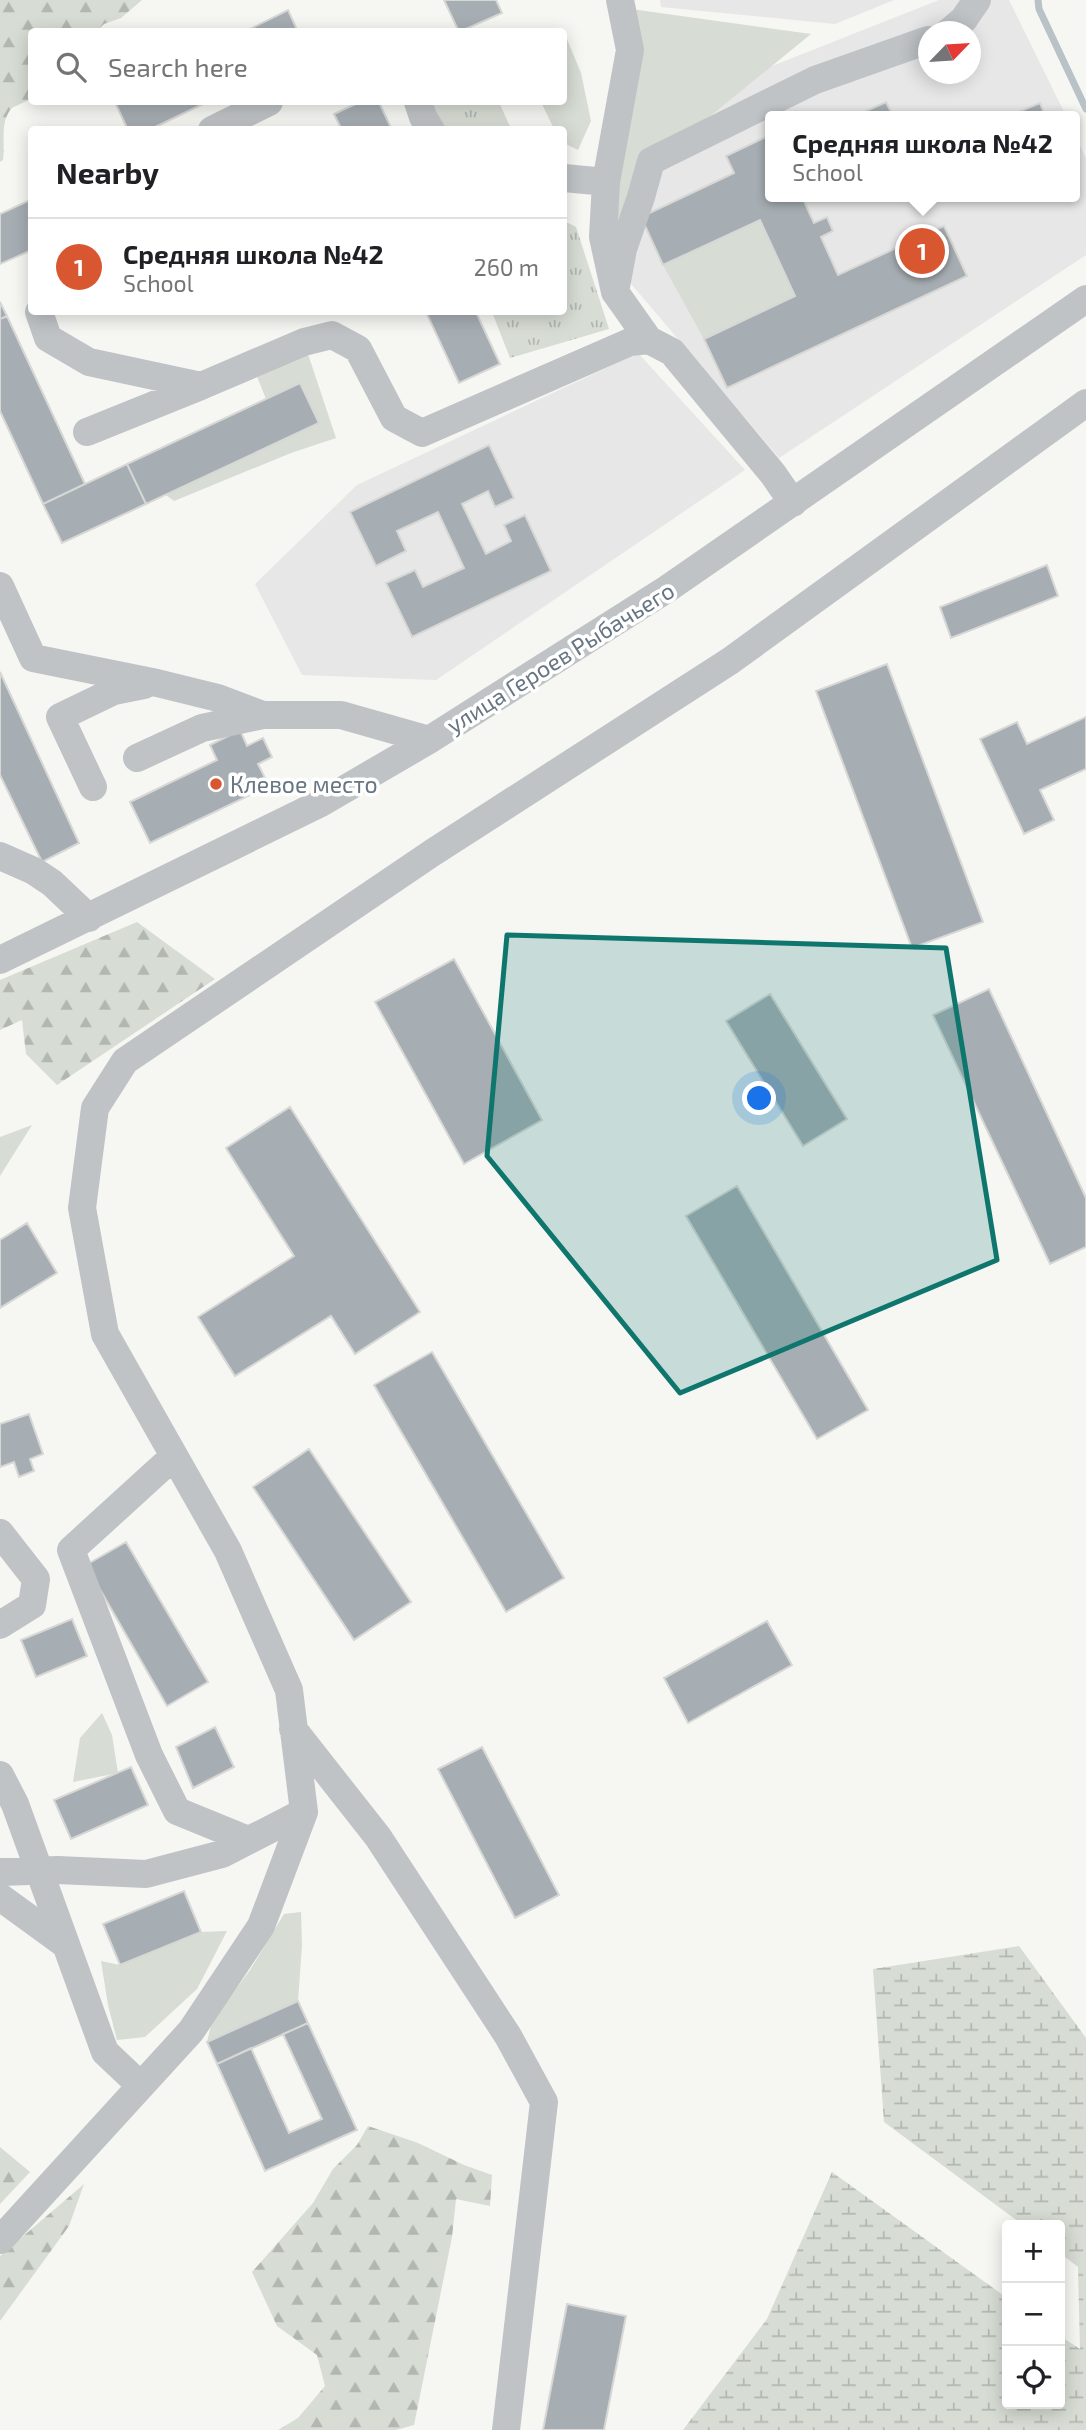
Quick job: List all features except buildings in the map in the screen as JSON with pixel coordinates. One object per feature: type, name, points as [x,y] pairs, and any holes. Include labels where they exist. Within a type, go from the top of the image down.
[{"type":"street","points":[[620,0],[631,50],[606,182],[603,237],[615,292],[649,340],[672,352],[773,474],[793,503]]},
{"type":"street","points":[[962,21],[977,0]]},
{"type":"street","points":[[615,292],[623,249],[642,197],[651,161],[815,80],[918,44]]},
{"type":"street","points":[[220,126],[263,105]]},
{"type":"street","points":[[419,105],[429,126]]},
{"type":"street","points":[[567,178],[606,182]]},
{"type":"street","name":"улица Героев Рыбачьего","points":[[0,960],[321,803],[429,740],[667,589],[1086,299]]},
{"type":"street","points":[[40,315],[48,338],[89,362],[201,386]]},
{"type":"street","points":[[87,432],[304,342],[332,335],[358,349],[394,418],[422,433],[630,342],[649,340]]},
{"type":"street","points":[[0,2240],[191,2031],[261,1926],[304,1812],[289,1690],[234,1564],[105,1334],[82,1208],[95,1108],[125,1061],[432,853],[730,662],[1086,403]]},
{"type":"street","points":[[0,586],[33,658],[218,698],[263,715]]},
{"type":"street","points":[[93,787],[60,717],[114,691],[157,683]]},
{"type":"street","points":[[137,758],[202,728],[263,715],[341,715],[429,740]]},
{"type":"street","points":[[0,856],[43,877],[89,918]]},
{"type":"street","points":[[173,1457],[71,1550],[149,1755],[177,1811],[248,1840]]},
{"type":"street","points":[[0,1533],[36,1579],[32,1605],[0,1625]]},
{"type":"street","points":[[293,1729],[378,1837],[508,2036],[544,2102],[506,2430]]},
{"type":"street","points":[[0,1776],[15,1804],[105,2052],[141,2087]]},
{"type":"street","points":[[0,1872],[146,1874],[222,1854],[304,1812]]},
{"type":"street","points":[[0,1897],[66,1944]]},
{"type":"highlighted area","points":[[507,935],[946,948],[997,1260],[680,1393],[487,1156]]},
{"type":"shaded area","points":[[660,0],[894,0],[835,24],[661,7]]},
{"type":"shaded area","points":[[939,0],[1009,0],[1064,111],[765,111],[765,202],[1080,202],[1080,146],[1086,158],[1086,255],[779,458],[627,279],[663,109]]},
{"type":"shaded area","points":[[638,353],[745,470],[436,680],[302,675],[255,584],[357,485]]},
{"type":"green space","points":[[0,0],[142,0],[121,18],[100,28],[28,28],[28,100],[13,107],[5,120],[3,160],[0,162]]},
{"type":"green space","points":[[631,9],[811,34],[639,174],[610,270]]},
{"type":"green space","points":[[567,39],[581,73],[591,121],[578,150],[567,144],[567,126],[553,126],[542,105],[567,105]]},
{"type":"green space","points":[[421,105],[500,105],[510,126],[430,126]]},
{"type":"green space","points":[[760,220],[795,296],[704,339],[663,265]]},
{"type":"green space","points":[[567,222],[576,227],[609,329],[510,358],[493,315],[567,315]]},
{"type":"green space","points":[[304,342],[336,438],[291,453],[174,501],[166,495],[319,423],[301,383],[266,399],[252,364]]},
{"type":"green space","points":[[137,922],[215,979],[57,1085],[26,1054],[22,1020],[0,1030],[0,980]]},
{"type":"green space","points":[[32,1125],[0,1176],[0,1137]]},
{"type":"green space","points":[[102,1713],[112,1735],[118,1773],[73,1782],[80,1738]]},
{"type":"green space","points":[[301,1912],[302,1945],[298,2001],[207,2042],[212,2021],[250,1970],[284,1914]]},
{"type":"green space","points":[[227,1931],[197,1989],[145,2037],[117,2040],[101,1961],[120,1965],[201,1932]]},
{"type":"green space","points":[[1019,1946],[1086,2038],[1086,2430],[683,2430],[767,2319],[832,2172],[1002,2294],[1002,2409],[1065,2409],[1065,2339],[1080,2349],[1078,2267],[1065,2257],[1065,2220],[1016,2220],[884,2122],[873,1969]]},
{"type":"green space","points":[[368,2126],[418,2143],[492,2175],[490,2206],[456,2199],[452,2237],[414,2425],[396,2430],[278,2430],[298,2418],[325,2386],[317,2355],[277,2326],[252,2272],[313,2203],[333,2169],[357,2145]]},
{"type":"green space","points":[[0,2147],[30,2172],[0,2204]]},
{"type":"green space","points":[[84,2184],[69,2226],[0,2321],[0,2256]]},
{"type":"waterway","points":[[1038,0],[1039,9],[1086,109]]},
{"type":"place","name":"Средняя школа №42","points":[[922,251]]},
{"type":"place","name":"Клевое место","points":[[216,784]]}]
